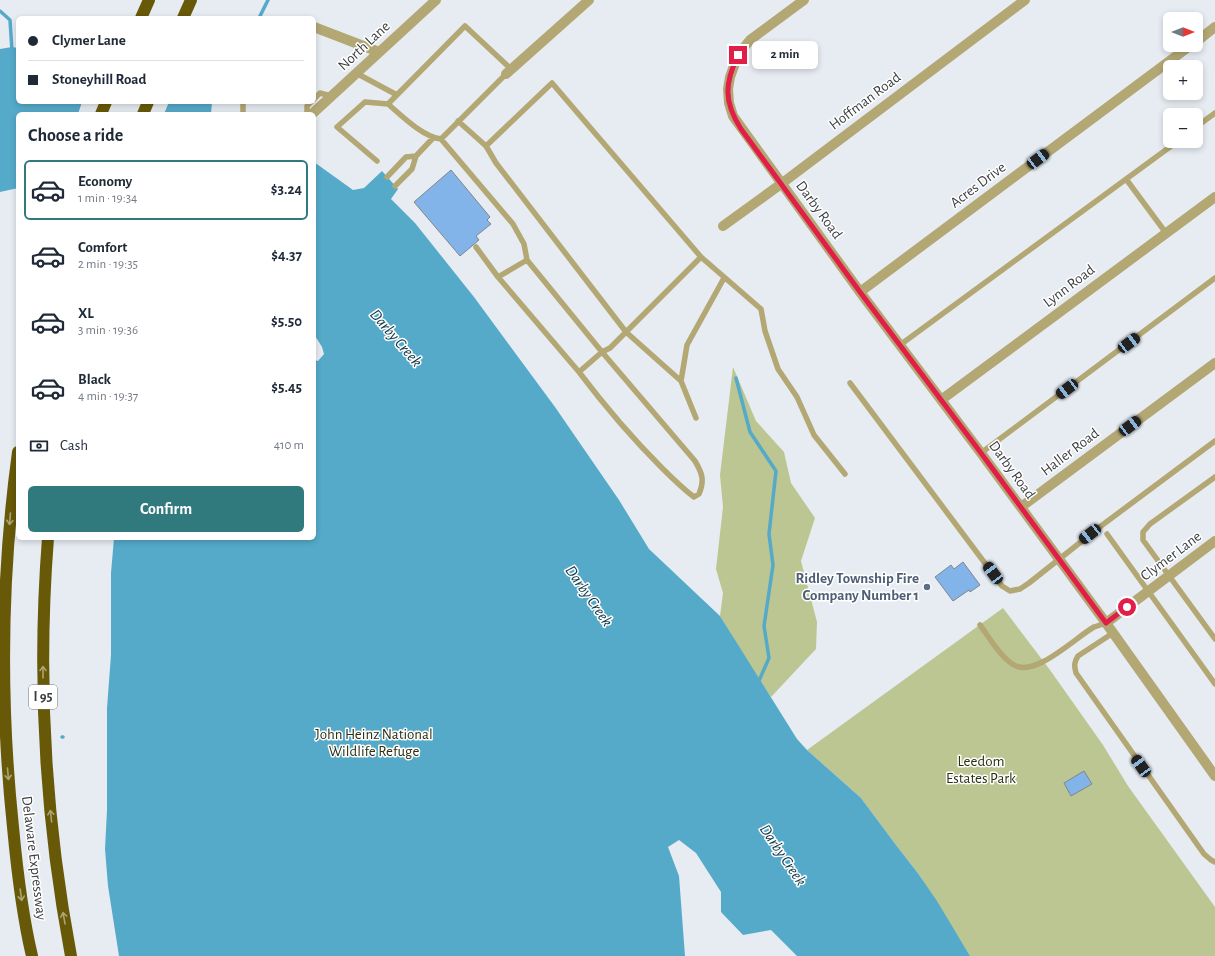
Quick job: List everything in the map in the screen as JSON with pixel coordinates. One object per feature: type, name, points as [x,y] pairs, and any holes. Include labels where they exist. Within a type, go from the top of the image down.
[{"type":"highway","points":[[142,16],[149,0]]},
{"type":"highway","points":[[184,16],[191,0]]},
{"type":"highway","name":"Delaware Expressway","points":[[16,469],[8,553],[4,638],[6,753],[16,856],[28,939],[32,956]]},
{"type":"highway","name":"Delaware Expressway","points":[[48,540],[45,579],[43,656],[45,744],[55,855],[71,956]]},
{"type":"street","name":"North Lane","points":[[314,112],[436,0]]},
{"type":"street","points":[[509,72],[589,0]]},
{"type":"street","name":"Darby Road","points":[[804,0],[744,46],[734,65],[728,89],[729,103],[733,116],[860,292],[942,400],[1106,623],[1215,776]]},
{"type":"street","name":"Hoffman Road","points":[[723,226],[1025,0]]},
{"type":"street","points":[[316,27],[379,52]]},
{"type":"street","points":[[1203,36],[1215,27]]},
{"type":"street","name":"Acres Drive","points":[[860,292],[1182,52]]},
{"type":"street","name":"Lynn Road","points":[[942,400],[1215,197]]},
{"type":"street","name":"Haller Road","points":[[1021,507],[1215,363]]},
{"type":"street","name":"Clymer Lane","points":[[1106,623],[1170,575],[1214,545]]},
{"type":"lane","points":[[388,104],[466,26],[509,72],[441,139]]},
{"type":"lane","points":[[356,73],[397,95]]},
{"type":"lane","points":[[486,146],[552,83],[701,257],[761,309],[765,331],[778,369],[797,397],[814,435],[845,474]]},
{"type":"lane","points":[[316,97],[320,93],[332,96]]},
{"type":"lane","points":[[376,161],[336,127],[365,102],[388,104],[433,138],[441,139],[513,224],[524,244],[527,260],[602,352],[695,461],[702,474],[703,486],[700,494],[694,497],[650,456],[603,403],[579,372],[498,277],[476,247]]},
{"type":"lane","points":[[1203,122],[1215,113]]},
{"type":"lane","points":[[458,121],[486,146],[496,163],[626,332],[681,381],[696,418]]},
{"type":"lane","points":[[395,186],[412,169],[416,156],[433,138]]},
{"type":"lane","points":[[900,345],[1168,148]]},
{"type":"lane","points":[[387,177],[406,157],[416,156]]},
{"type":"lane","points":[[1126,179],[1166,233]]},
{"type":"lane","points":[[579,372],[602,352],[610,348],[701,257]]},
{"type":"lane","points":[[498,277],[527,260]]},
{"type":"lane","points":[[681,381],[687,345],[724,278]]},
{"type":"lane","points":[[981,453],[1215,278]]},
{"type":"lane","points":[[850,383],[1002,586],[1010,591],[1020,589],[1101,526],[1215,441]]},
{"type":"lane","points":[[1215,477],[1150,524],[1143,532],[1143,540],[1170,575],[1215,639]]},
{"type":"lane","points":[[1107,534],[1215,684]]},
{"type":"lane","points":[[980,625],[1006,660],[1015,666],[1025,668],[1039,664],[1094,627],[1106,623]]},
{"type":"lane","points":[[1113,633],[1078,656],[1074,667],[1076,673],[1204,854],[1215,862]]},
{"type":"green space","points":[[733,367],[756,421],[784,452],[791,483],[815,518],[801,561],[817,622],[816,649],[771,697],[755,674],[720,616],[723,593],[716,569],[723,507],[720,475]]},
{"type":"green space","name":"Leedom Estates Park","points":[[1003,608],[1050,670],[1103,745],[1128,786],[1215,907],[1215,956],[970,956],[917,872],[861,798],[807,750]]},
{"type":"water","points":[[16,48],[16,104],[212,104],[211,112],[16,112],[16,188],[0,192],[0,49]]},
{"type":"water","name":"John Heinz National Wildlife Refuge","points":[[316,163],[353,190],[364,188],[382,171],[398,189],[391,199],[415,223],[474,297],[555,407],[619,500],[649,549],[720,616],[797,739],[807,750],[861,798],[917,872],[937,901],[970,956],[797,956],[771,930],[743,935],[721,912],[721,892],[696,853],[679,840],[668,847],[679,876],[685,956],[119,956],[108,886],[105,849],[107,810],[107,708],[111,655],[111,573],[114,540],[316,540],[316,360],[318,361],[324,354],[322,347],[316,337]]},
{"type":"pier","points":[[81,104],[168,104],[165,112],[79,112]]},
{"type":"building","points":[[451,170],[490,217],[487,220],[491,224],[476,236],[479,240],[460,256],[414,202]]},
{"type":"building","points":[[963,562],[980,585],[970,592],[969,590],[953,601],[935,577],[951,565],[954,569]]},
{"type":"building","points":[[1084,771],[1092,784],[1071,796],[1064,783]]},
{"type":"waterway","points":[[260,16],[268,0]]},
{"type":"waterway","points":[[0,11],[10,20],[12,51]]},
{"type":"waterway","points":[[736,378],[750,432],[776,471],[769,534],[773,565],[764,626],[769,658],[758,683]]},
{"type":"place","name":"Ridley Township Fire Company Number 1","points":[[927,587]]},
{"type":"route","points":[[738,55],[730,77],[728,89],[729,103],[733,116],[741,129],[1106,623],[1127,607]]},
{"type":"water label","name":"Darby Creek","points":[[396,338]]},
{"type":"water label","name":"Darby Creek","points":[[589,596]]},
{"type":"water label","name":"Darby Creek","points":[[783,855]]}]
